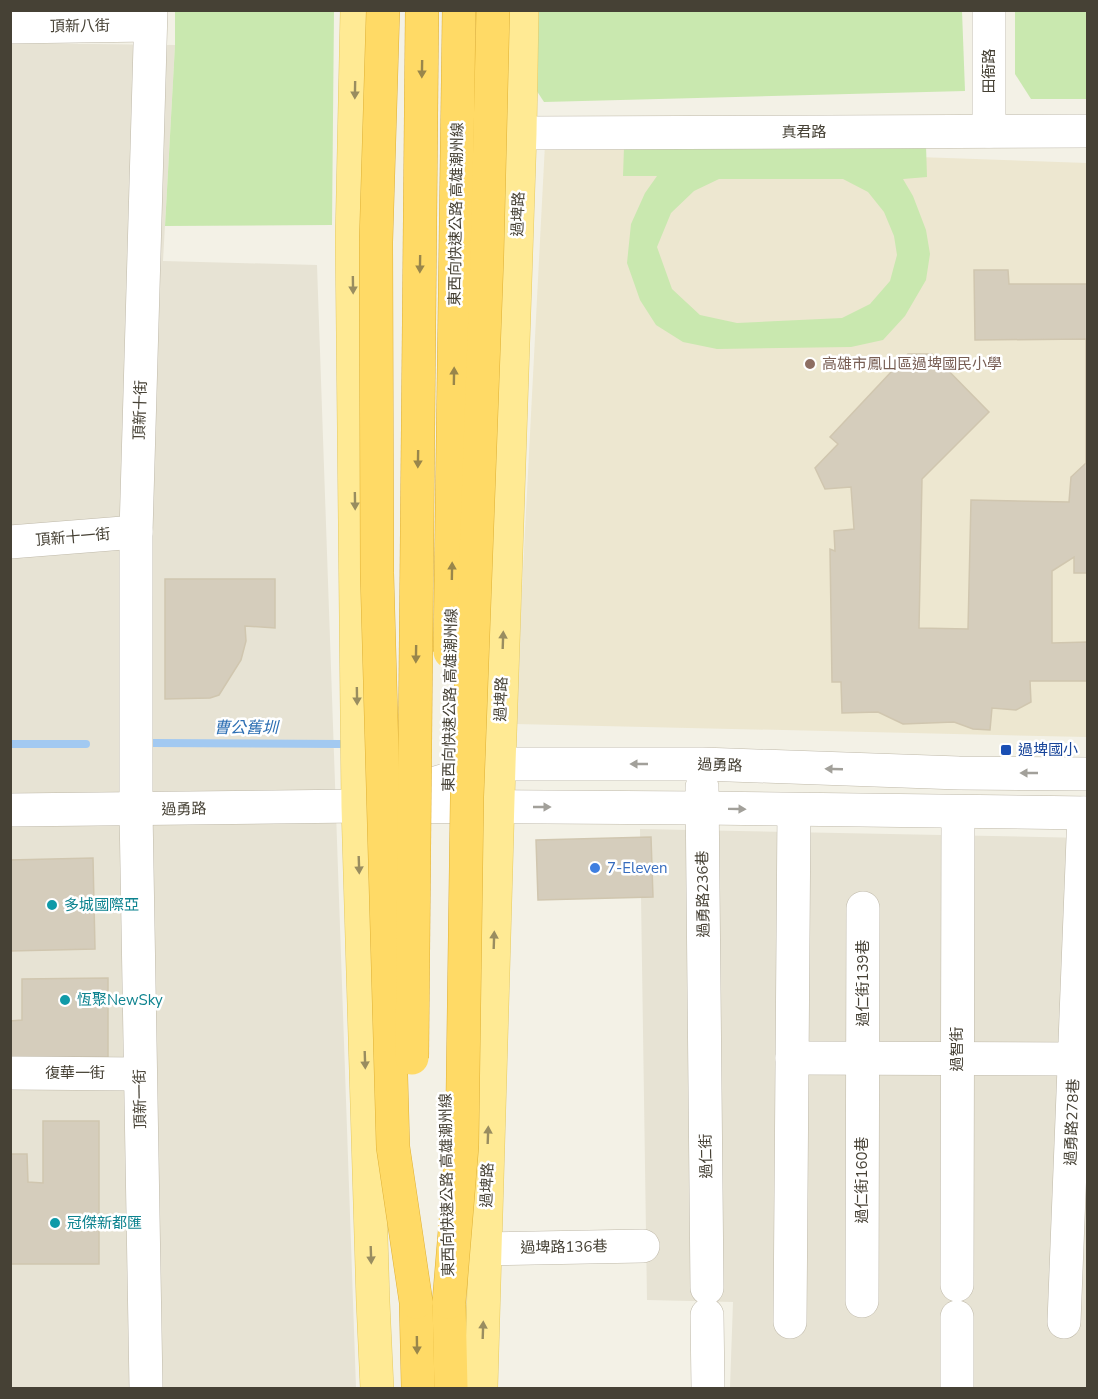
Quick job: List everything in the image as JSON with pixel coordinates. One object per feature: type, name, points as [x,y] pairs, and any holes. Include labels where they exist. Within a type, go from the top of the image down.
[{"type":"highway","points":[[383,10],[376,242],[377,573],[393,1147],[416,1302]]},
{"type":"highway","points":[[417,1389],[412,1040],[422,10]]},
{"type":"highway","name":"東西向快速公路 高雄潮州線","points":[[451,1389],[445,1049],[459,10]]},
{"type":"highway","points":[[449,1302],[462,1146],[467,797],[487,257],[493,10]]},
{"type":"main road","points":[[357,10],[352,251],[358,806],[377,1389]]},
{"type":"main road","name":"過埤路","points":[[481,1389],[522,10]]},
{"type":"street","name":"田衙路","points":[[989,10],[989,131]]},
{"type":"street","name":"頂新八街","points":[[10,27],[151,18]]},
{"type":"street","name":"頂新十街","points":[[136,810],[136,532],[151,18]]},
{"type":"street","name":"真君路","points":[[520,133],[1088,131]]},
{"type":"street","name":"頂新十一街","points":[[10,542],[136,532]]},
{"type":"street","name":"過勇路","points":[[358,806],[499,764],[702,764],[959,773],[1088,774]]},
{"type":"street","name":"過勇路236巷","points":[[702,764],[704,1025]]},
{"type":"street","name":"過勇路","points":[[10,810],[358,806],[1086,813]]},
{"type":"street","name":"頂新一街","points":[[136,810],[146,1389]]},
{"type":"street","points":[[790,1322],[794,810]]},
{"type":"street","name":"過智街","points":[[957,1285],[958,813]]},
{"type":"street","name":"過勇路278巷","points":[[1064,1322],[1086,813]]},
{"type":"street","name":"過仁街139巷","points":[[863,908],[863,1058]]},
{"type":"street","name":"過仁街","points":[[704,1025],[708,1389]]},
{"type":"street","points":[[792,1058],[1074,1059]]},
{"type":"street","name":"過仁街160巷","points":[[862,1301],[863,1058]]},
{"type":"street","name":"復華一街","points":[[10,1073],[140,1074]]},
{"type":"street","name":"過埤路136巷","points":[[485,1249],[643,1246]]},
{"type":"street","points":[[957,1317],[957,1389]]},
{"type":"shaded area","points":[[11,43],[175,45],[163,261],[317,265],[356,1388],[11,1388]]},
{"type":"shaded area","name":"高雄市鳳山區過埤國民小學","points":[[545,144],[1087,163],[1087,737],[515,724]]},
{"type":"shaded area","points":[[640,829],[1087,838],[1087,1388],[730,1388],[733,1302],[647,1300]]},
{"type":"green space","points":[[175,11],[334,11],[332,225],[165,226]]},
{"type":"green space","points":[[535,11],[962,11],[965,91],[544,102],[531,82]]},
{"type":"green space","points":[[1015,11],[1087,11],[1087,99],[1031,99],[1015,74]]},
{"type":"green space","points":[[926,145],[927,177],[903,179],[913,196],[926,230],[930,254],[926,280],[905,316],[883,340],[851,347],[717,349],[683,342],[656,325],[640,300],[627,263],[631,224],[645,193],[657,176],[623,176],[624,147]],"holes":[[[719,179],[843,179],[868,192],[884,212],[894,236],[897,255],[890,281],[870,304],[842,318],[737,323],[700,315],[672,289],[657,247],[671,213],[694,191]]]},
{"type":"building","points":[[974,270],[1008,270],[1009,284],[1088,284],[1088,573],[1074,573],[1074,557],[1052,571],[1052,643],[1088,642],[1088,681],[1030,681],[1031,702],[1016,710],[992,708],[990,730],[973,729],[954,722],[903,724],[878,712],[842,713],[841,682],[832,682],[830,549],[835,551],[834,531],[854,529],[851,487],[825,489],[815,468],[838,444],[830,437],[908,354],[932,354],[989,412],[922,479],[919,628],[968,629],[971,500],[1069,502],[1071,477],[1086,463],[1086,339],[975,340]]},
{"type":"building","points":[[165,579],[275,579],[275,628],[245,626],[246,641],[241,660],[219,695],[210,698],[165,699]]},
{"type":"building","name":"7-Eleven","points":[[651,837],[653,897],[538,900],[536,840]]},
{"type":"building","name":"多城國際亞","points":[[93,858],[95,949],[10,951],[10,860]]},
{"type":"building","name":"恆聚NewSky","points":[[108,978],[108,1057],[10,1058],[10,1021],[22,1020],[22,979]]},
{"type":"building","name":"冠傑新都匯","points":[[43,1121],[99,1121],[99,1264],[10,1264],[10,1154],[27,1154],[28,1182],[43,1183]]},
{"type":"waterway","name":"曹公舊圳","points":[[152,743],[340,744]]},
{"type":"waterway","name":"曹公舊圳","points":[[10,744],[86,744]]},
{"type":"place","name":"高雄市鳳山區過埤國民小學","points":[[810,364]]},
{"type":"place","name":"過埤國小","points":[[1006,750]]},
{"type":"place","name":"7-Eleven","points":[[595,868]]},
{"type":"place","name":"多城國際亞","points":[[52,905]]},
{"type":"place","name":"恆聚NewSky","points":[[65,1000]]},
{"type":"place","name":"冠傑新都匯","points":[[55,1223]]}]
